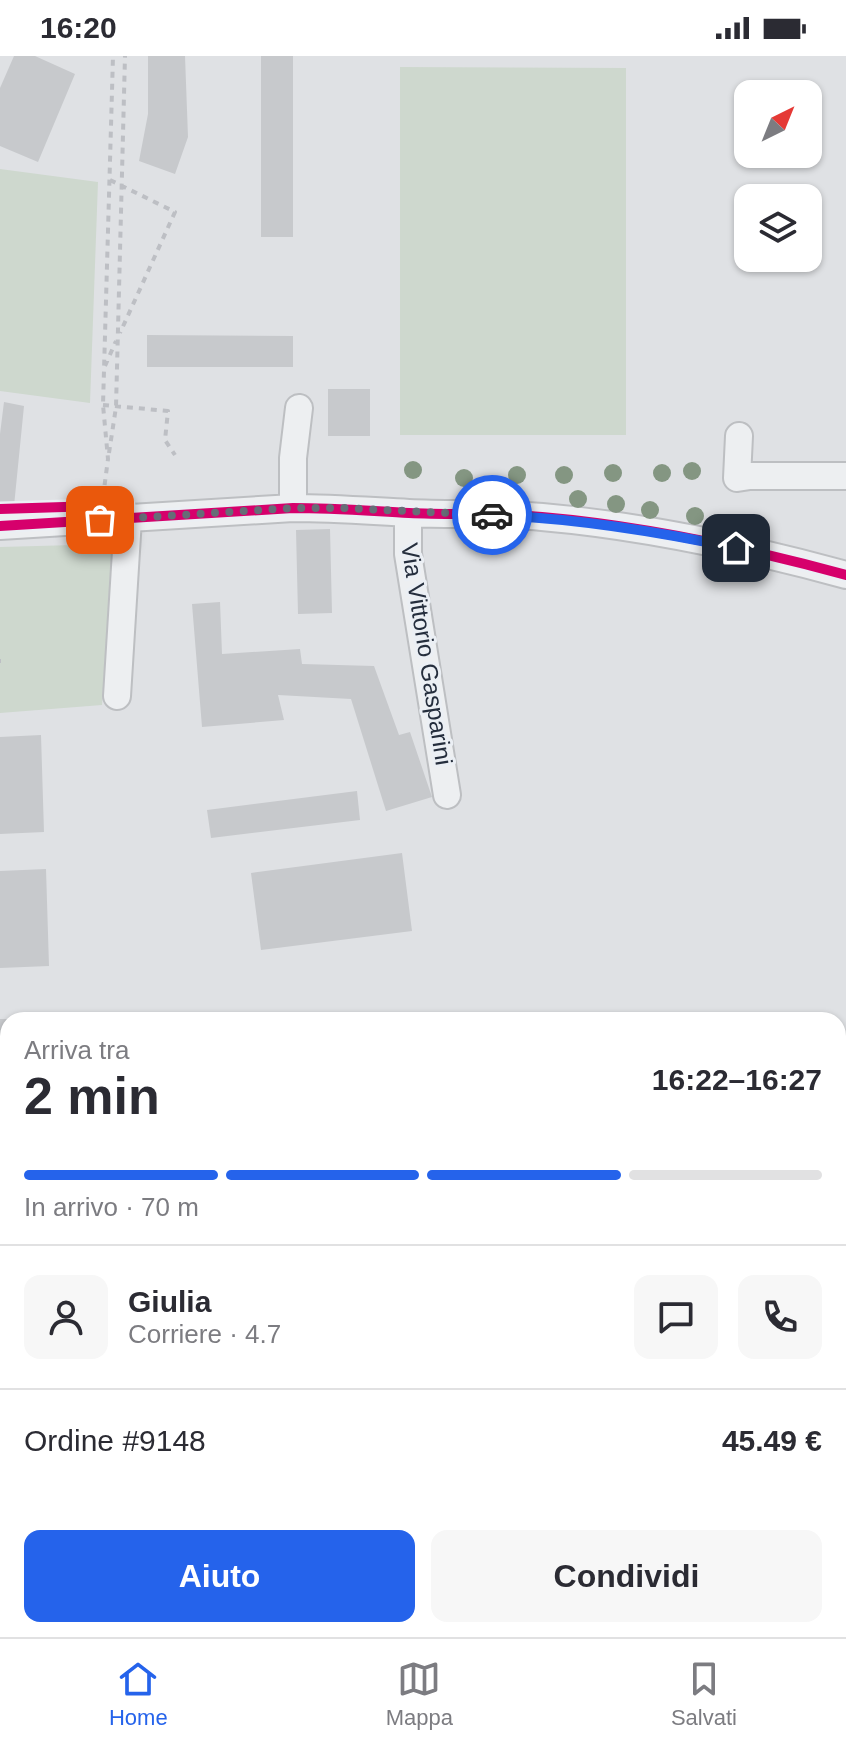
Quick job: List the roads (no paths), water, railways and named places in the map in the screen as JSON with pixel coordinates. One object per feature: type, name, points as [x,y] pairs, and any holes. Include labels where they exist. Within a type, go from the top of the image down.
[{"type":"street","points":[[293,508],[293,458],[299,408]]},
{"type":"street","points":[[739,436],[737,478],[846,476]]},
{"type":"street","name":"Via Vittorio Gasparini","points":[[0,526],[122,512],[293,508],[541,517],[662,533],[846,575]]},
{"type":"street","points":[[117,696],[122,512]]},
{"type":"street","name":"Via Vittorio Gasparini","points":[[408,513],[408,554],[447,795]]}]
